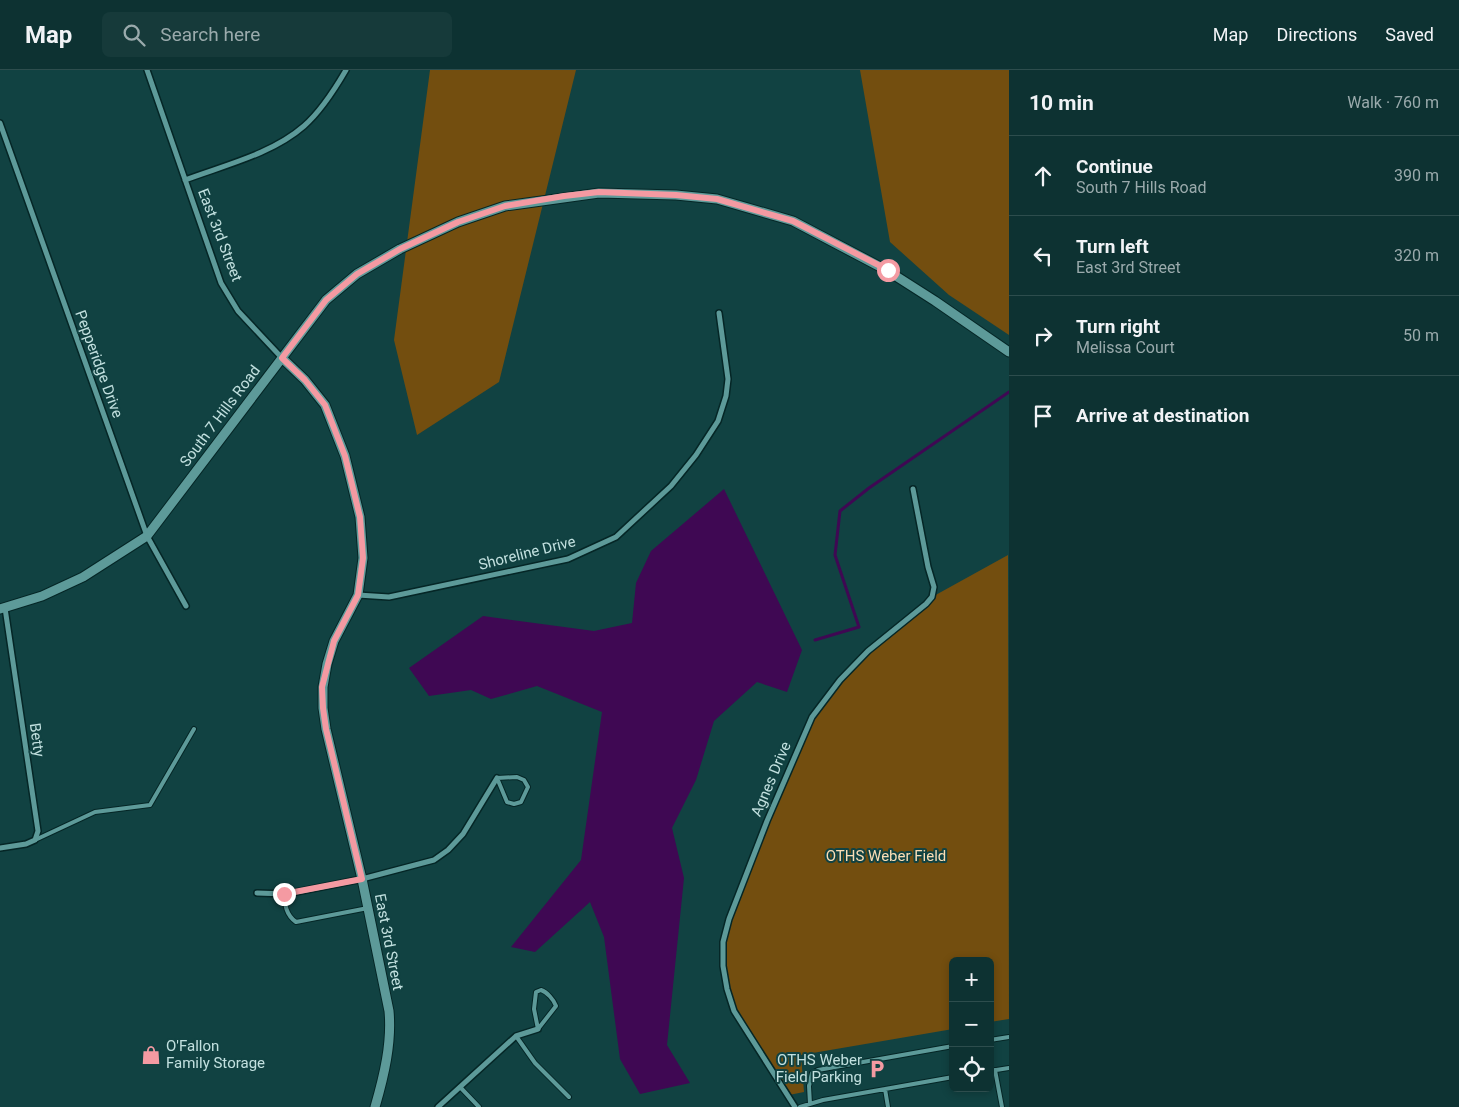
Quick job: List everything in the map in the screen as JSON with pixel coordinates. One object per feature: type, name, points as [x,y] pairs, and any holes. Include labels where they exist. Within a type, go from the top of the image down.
[{"type":"street","name":"East 3rd Street","points":[[147,70],[221,283],[238,311],[305,380],[325,405],[345,456],[360,517],[363,558],[358,595],[334,641],[322,687],[326,729],[362,879],[389,1011],[389,1047],[375,1107]]},
{"type":"street","points":[[185,180],[251,156],[285,139],[305,125],[336,87],[346,70]]},
{"type":"street","name":"Pepperidge Drive","points":[[0,123],[147,536],[186,606]]},
{"type":"street","name":"South 7 Hills Road","points":[[2,609],[42,596],[83,576],[147,536],[326,300],[357,274],[400,249],[458,222],[505,206],[599,192],[676,195],[717,199],[793,221],[888,270],[1009,352]]},
{"type":"street","name":"Shoreline Drive","points":[[358,595],[389,597],[558,561],[592,549],[616,537],[672,486],[696,455],[718,421],[726,396],[728,379],[719,312]]},
{"type":"street","name":"Agnes Drive","points":[[796,1107],[734,1011],[722,966],[724,942],[737,896],[812,716],[840,680],[868,652],[932,597],[934,587],[928,567],[913,489]]},
{"type":"street","name":"Betty","points":[[2,609],[38,831],[36,840]]},
{"type":"street","points":[[258,893],[284,894],[362,879],[434,860],[448,850],[463,834],[497,778]]},
{"type":"street","points":[[0,848],[26,844],[36,840]]},
{"type":"street","points":[[438,1107],[516,1036],[538,1029]]},
{"type":"lane","points":[[36,840],[95,812],[150,805],[194,729]]},
{"type":"lane","points":[[517,777],[524,780],[528,787],[521,802],[514,804],[507,802],[497,778],[517,777]]},
{"type":"lane","points":[[284,894],[285,906],[290,918],[296,922],[368,908]]},
{"type":"lane","points":[[541,990],[555,1002],[556,1006],[538,1029],[534,1009],[536,992],[541,990]]},
{"type":"lane","points":[[516,1036],[535,1063],[570,1097]]},
{"type":"lane","points":[[994,1039],[1009,1037]]},
{"type":"lane","points":[[810,1104],[809,1086],[812,1073],[818,1070],[949,1047]]},
{"type":"lane","points":[[994,1070],[1009,1068]]},
{"type":"lane","points":[[994,1074],[1002,1107]]},
{"type":"lane","points":[[800,1107],[823,1100],[949,1078]]},
{"type":"lane","points":[[460,1087],[479,1107]]},
{"type":"lane","points":[[885,1089],[888,1107]]},
{"type":"green space","points":[[430,70],[576,70],[499,382],[417,435],[394,340]]},
{"type":"green space","points":[[860,70],[1009,70],[1009,335],[949,295],[890,242]]},
{"type":"green space","name":"OTHS Weber Field","points":[[1008,555],[1009,1019],[994,1021],[994,957],[949,957],[949,1030],[801,1055],[804,1092],[789,1095],[745,1031],[727,989],[723,942],[729,919],[812,717],[868,651],[932,597]]},
{"type":"shaded area","points":[[724,489],[802,650],[787,692],[757,682],[714,721],[696,780],[672,828],[684,878],[667,1045],[690,1083],[640,1094],[620,1059],[604,937],[590,902],[535,952],[511,947],[581,860],[602,712],[537,686],[491,699],[471,690],[429,696],[409,668],[483,616],[594,631],[632,623],[636,583],[651,551]]},
{"type":"waterway","points":[[815,640],[859,627],[835,555],[840,511],[869,488],[1009,392]]},
{"type":"place","name":"O'Fallon Family Storage","points":[[151,1055]]},
{"type":"place","name":"OTHS Weber Field Parking","points":[[877,1069]]},
{"type":"route","points":[[284,894],[362,879],[326,729],[322,687],[334,641],[358,595],[363,558],[360,517],[354,486],[345,456],[325,405],[305,380],[282,358],[326,300],[357,274],[400,249],[458,222],[505,206],[599,192],[676,195],[717,199],[793,221],[888,270]]}]
